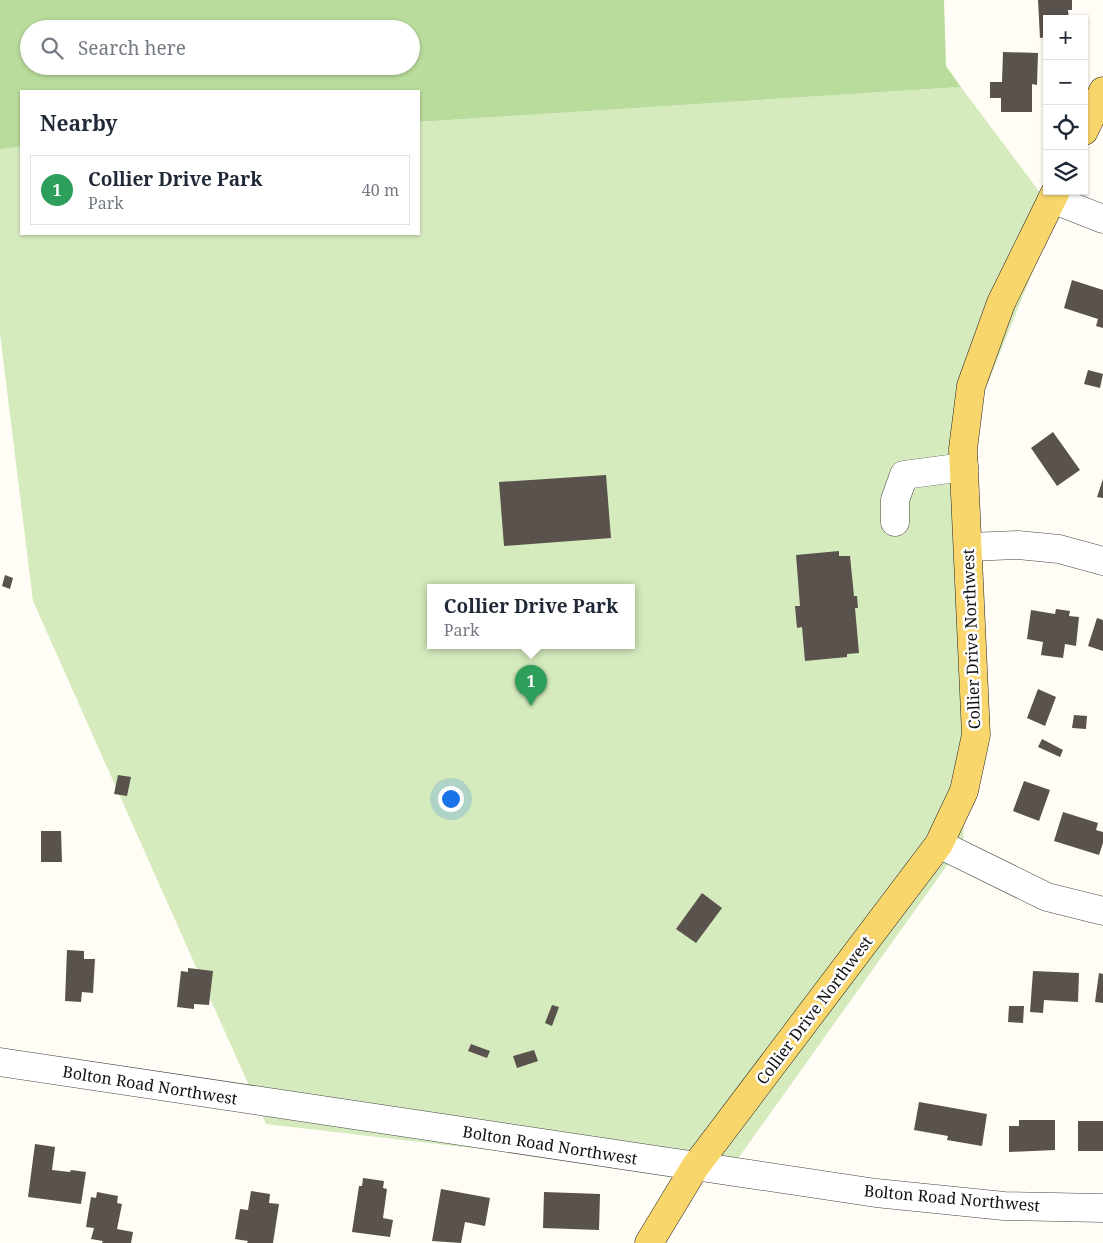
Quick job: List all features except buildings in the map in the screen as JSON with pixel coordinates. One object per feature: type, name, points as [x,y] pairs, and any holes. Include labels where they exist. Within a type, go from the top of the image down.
[{"type":"main road","points":[[1088,123],[1103,91]]},
{"type":"main road","name":"Collier Drive Northwest","points":[[649,1243],[695,1167],[939,844],[964,791],[976,736],[963,449],[971,386],[1001,303],[1054,195]]},
{"type":"street","points":[[1054,195],[1103,219]]},
{"type":"street","points":[[895,522],[895,500],[904,475],[964,466]]},
{"type":"street","points":[[968,547],[1018,546],[1059,549],[1103,561]]},
{"type":"street","points":[[939,844],[1046,897],[1103,911]]},
{"type":"street","name":"Bolton Road Northwest","points":[[0,1062],[886,1194],[1004,1206],[1103,1208]]},
{"type":"green space","points":[[0,0],[944,0],[946,66],[961,87],[420,122],[420,90],[20,90],[20,147],[0,149]]},
{"type":"green space","points":[[961,87],[1056,214],[967,435],[975,600],[963,843],[727,1174],[548,1157],[266,1124],[33,601],[0,334],[0,149],[20,147],[20,235],[420,235],[420,122]]},
{"type":"place","name":"Collier Drive Park","points":[[531,706]]}]
